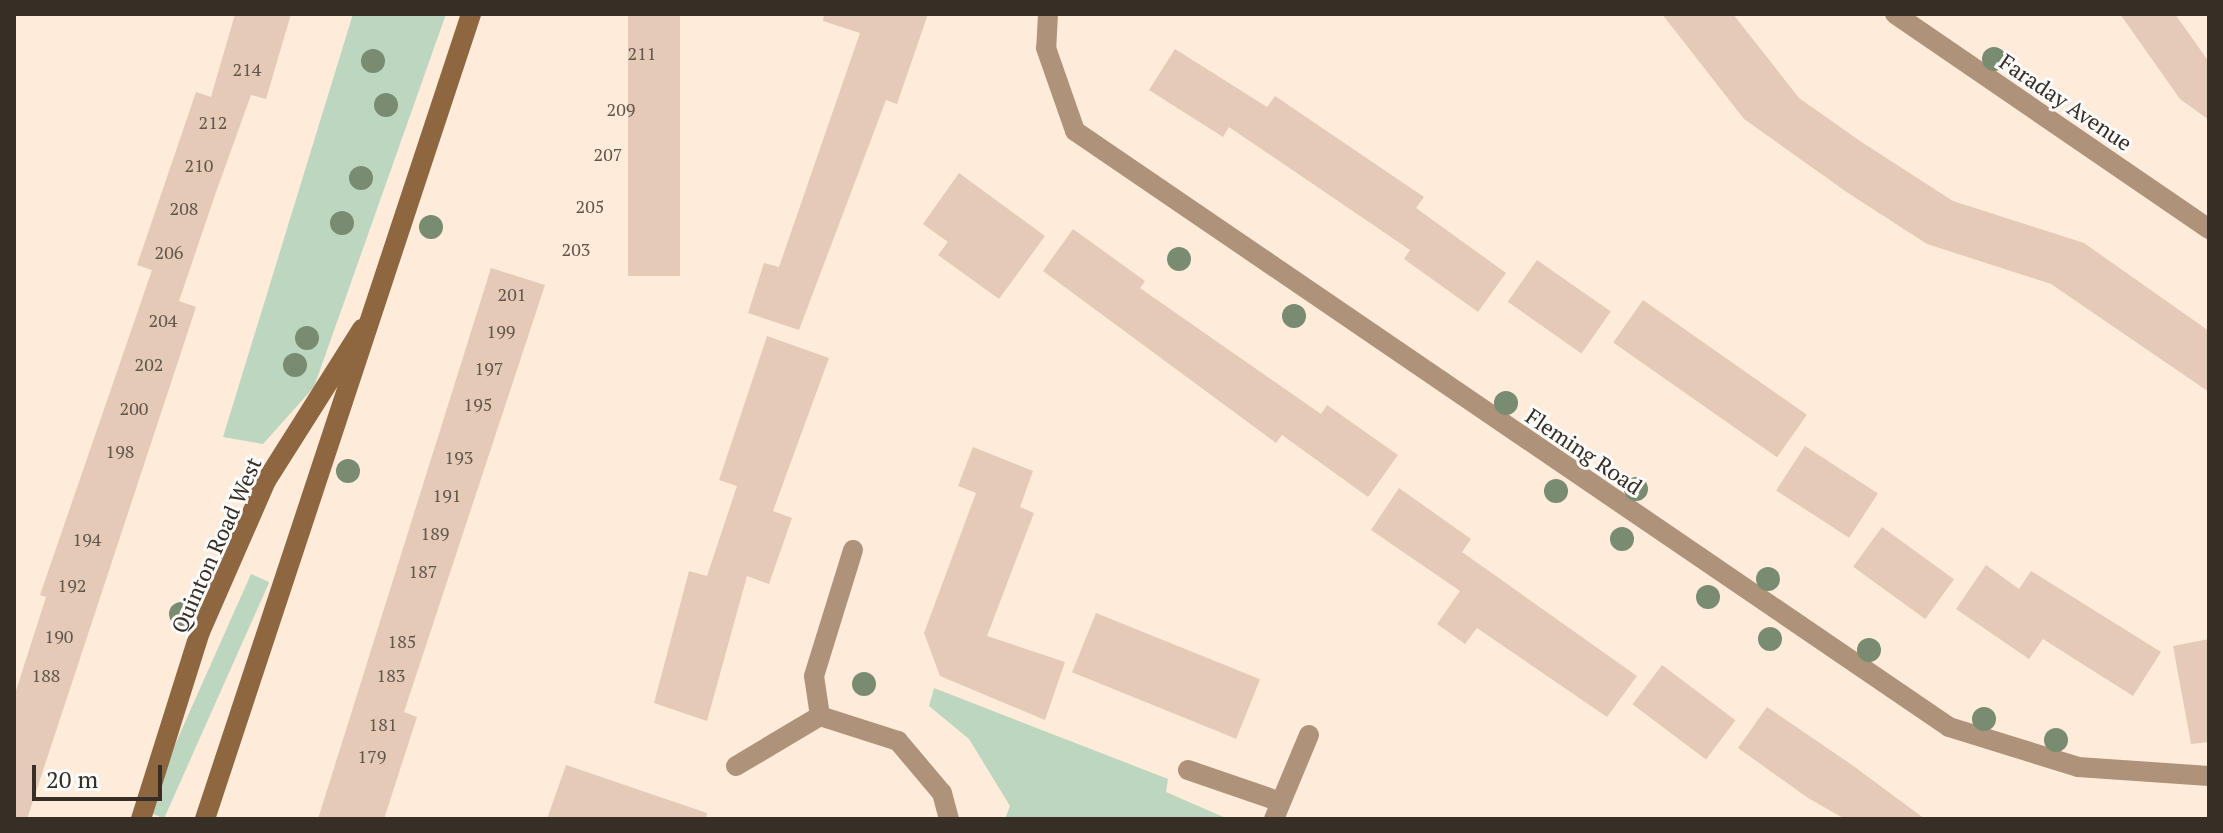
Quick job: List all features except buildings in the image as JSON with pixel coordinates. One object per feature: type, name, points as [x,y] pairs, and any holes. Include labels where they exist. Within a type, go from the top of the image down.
[{"type":"street","name":"Quinton Road West","points":[[205,819],[471,14]]},
{"type":"street","name":"Fleming Road","points":[[1048,14],[1046,48],[1075,131],[1949,727],[2078,767],[2209,776]]},
{"type":"street","name":"Faraday Avenue","points":[[1895,14],[2209,229]]},
{"type":"street","name":"Quinton Road West","points":[[141,819],[200,632],[266,481],[375,309]]},
{"type":"street","points":[[820,716],[814,676],[853,550]]},
{"type":"street","points":[[736,766],[820,716],[898,741],[942,793],[949,819]]},
{"type":"street","points":[[1188,770],[1276,810],[1309,735]]},
{"type":"green space","points":[[353,14],[446,14],[314,387],[263,444],[223,437]]},
{"type":"green space","points":[[251,574],[269,582],[164,819],[146,811]]},
{"type":"green space","points":[[934,688],[1168,779],[1166,792],[1228,819],[1005,819],[1010,806],[969,739],[929,706]]}]
